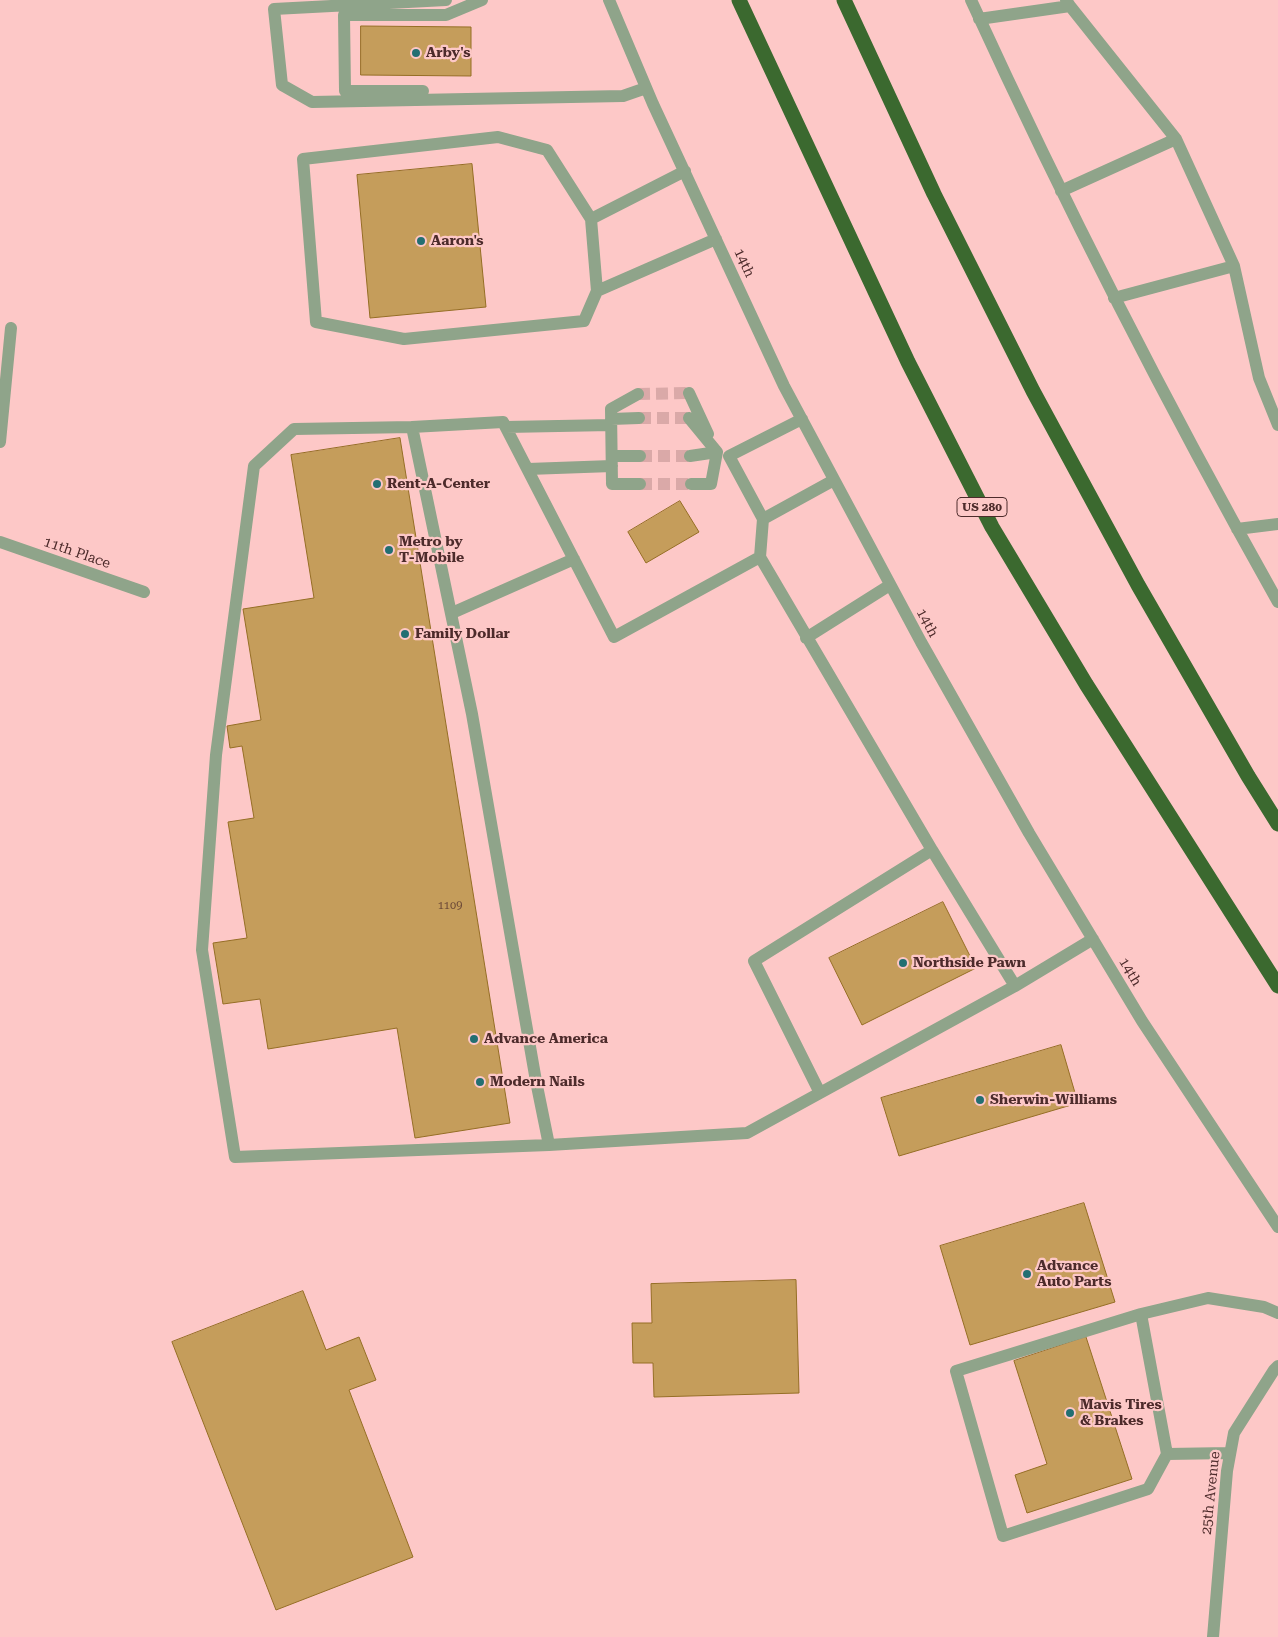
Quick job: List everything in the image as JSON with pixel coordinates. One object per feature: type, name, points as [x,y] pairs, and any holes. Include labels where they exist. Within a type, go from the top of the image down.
[{"type":"highway","name":"US 280","points":[[739,0],[908,362],[992,527],[1086,684],[1278,986]]},
{"type":"highway","points":[[844,0],[934,194],[1033,391],[1138,585],[1248,776],[1278,824]]},
{"type":"street","points":[[446,0],[274,9],[282,85],[312,102],[623,96],[646,88]]},
{"type":"street","points":[[482,0],[446,15],[344,15],[345,92],[478,92],[495,98]]},
{"type":"street","name":"14th","points":[[609,0],[646,88],[784,386],[921,642],[1029,833],[1092,939],[1142,1021],[1278,1228]]},
{"type":"street","points":[[971,0],[1114,298],[1278,602]]},
{"type":"street","points":[[979,19],[1068,3],[1176,139],[1234,266],[1259,378],[1278,425]]},
{"type":"street","points":[[498,137],[546,150],[591,219],[597,291],[584,321],[404,339],[316,322],[303,159],[498,137]]},
{"type":"street","points":[[1061,191],[1176,139]]},
{"type":"street","points":[[591,219],[685,171]]},
{"type":"street","points":[[597,291],[716,239]]},
{"type":"street","points":[[1114,298],[1234,266]]},
{"type":"street","points":[[0,442],[11,328]]},
{"type":"street","points":[[689,393],[717,452],[711,484],[691,484]]},
{"type":"street","points":[[638,394],[611,409],[612,484],[640,484]]},
{"type":"street","points":[[506,427],[611,422],[639,418]]},
{"type":"street","points":[[689,418],[717,452]]},
{"type":"street","points":[[729,456],[802,420]]},
{"type":"street","points":[[760,557],[614,637],[503,422],[412,427],[294,429],[254,466],[216,755],[202,950],[235,1157],[549,1145],[747,1133],[1015,986],[1092,939]]},
{"type":"street","points":[[412,427],[472,714],[536,1081],[549,1145]]},
{"type":"street","points":[[690,456],[717,452],[729,456],[763,519],[760,557],[932,850],[1015,986]]},
{"type":"street","points":[[528,469],[612,461],[640,456]]},
{"type":"street","points":[[763,519],[834,480]]},
{"type":"street","points":[[1237,529],[1278,524]]},
{"type":"street","name":"11th Place","points":[[0,542],[144,592]]},
{"type":"street","points":[[452,613],[574,559]]},
{"type":"street","points":[[806,638],[890,585]]},
{"type":"street","points":[[820,1093],[754,961],[932,850]]},
{"type":"street","points":[[1140,1314],[1167,1454],[1148,1489],[1003,1536],[956,1371],[1140,1314],[1208,1298],[1264,1307],[1278,1313]]},
{"type":"street","name":"25th Avenue","points":[[1213,1637],[1227,1471],[1234,1433],[1278,1366]]},
{"type":"street","points":[[1167,1454],[1230,1453]]},
{"type":"building","points":[[361,26],[471,27],[471,76],[361,75]]},
{"type":"building","name":"Aaron's","points":[[472,164],[486,307],[370,318],[357,175]]},
{"type":"building","points":[[400,438],[510,1123],[415,1138],[397,1028],[268,1049],[260,999],[223,1004],[213,943],[247,938],[228,822],[254,818],[242,746],[230,748],[227,726],[261,720],[243,609],[314,598],[291,455]]},
{"type":"building","points":[[680,501],[699,532],[646,563],[628,532]]},
{"type":"building","name":"Northside Pawn","points":[[943,902],[976,968],[862,1025],[829,958]]},
{"type":"building","name":"Sherwin-Williams","points":[[1061,1045],[1078,1103],[899,1156],[881,1098]]},
{"type":"building","name":"Advance Auto Parts","points":[[1084,1203],[1115,1302],[970,1345],[940,1246]]},
{"type":"building","points":[[796,1280],[799,1393],[654,1397],[653,1363],[633,1363],[632,1323],[652,1323],[651,1284]]},
{"type":"building","points":[[303,1291],[326,1350],[359,1337],[376,1380],[349,1390],[413,1557],[276,1610],[172,1342]]},
{"type":"building","name":"Mavis Tires & Brakes","points":[[1086,1337],[1132,1479],[1027,1513],[1015,1475],[1047,1464],[1014,1361]]},
{"type":"tunnel","points":[[638,394],[689,393]]},
{"type":"tunnel","points":[[639,418],[689,418]]},
{"type":"tunnel","points":[[640,456],[690,456]]},
{"type":"tunnel","points":[[640,484],[691,484]]},
{"type":"place","name":"Arby's","points":[[416,53]]},
{"type":"place","name":"Aaron's","points":[[421,241]]},
{"type":"place","name":"Rent-A-Center","points":[[377,484]]},
{"type":"place","name":"Metro by T-Mobile","points":[[389,550]]},
{"type":"place","name":"Family Dollar","points":[[405,634]]},
{"type":"place","name":"Northside Pawn","points":[[903,963]]},
{"type":"place","name":"Advance America","points":[[474,1039]]},
{"type":"place","name":"Modern Nails","points":[[480,1082]]},
{"type":"place","name":"Sherwin-Williams","points":[[980,1100]]},
{"type":"place","name":"Advance Auto Parts","points":[[1027,1274]]},
{"type":"place","name":"Mavis Tires & Brakes","points":[[1070,1413]]}]
